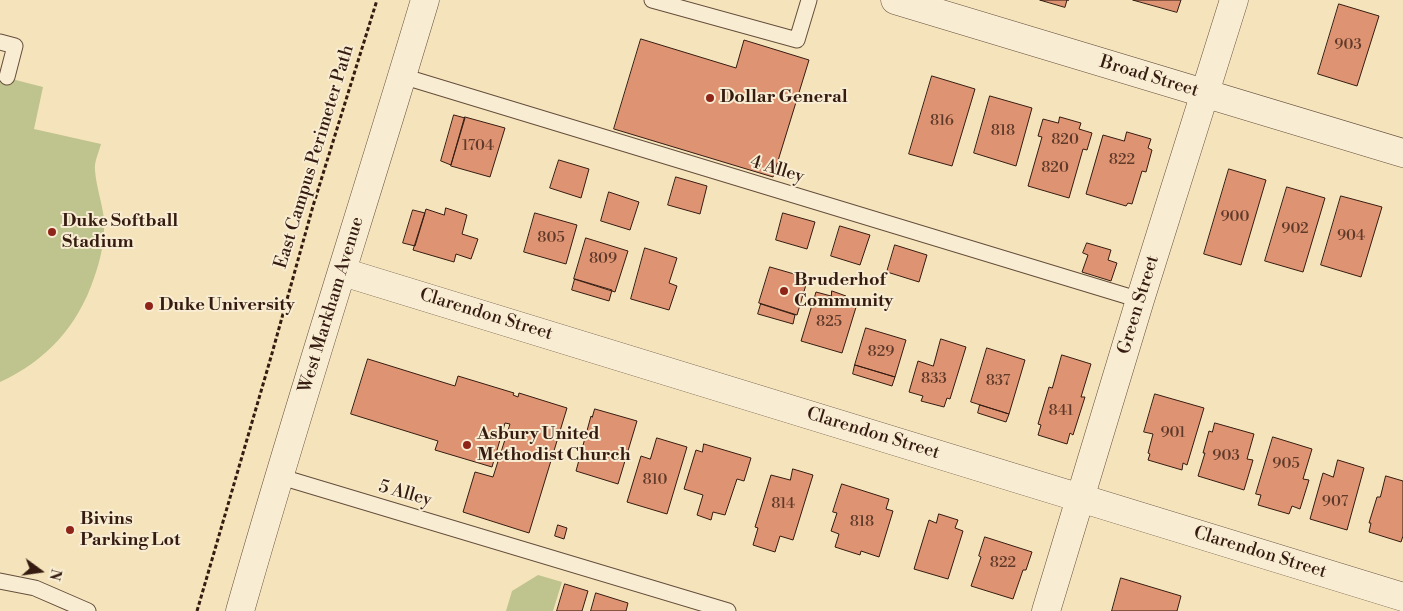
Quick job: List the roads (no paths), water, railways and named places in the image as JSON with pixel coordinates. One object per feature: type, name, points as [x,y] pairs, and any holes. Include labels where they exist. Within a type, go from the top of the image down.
[{"type":"street","name":"West Markham Avenue","points":[[240,611],[278,476],[343,272],[425,0]]},
{"type":"street","name":"Broad Street","points":[[895,0],[1403,153]]},
{"type":"street","name":"Green Street","points":[[1046,611],[1140,300],[1234,0]]},
{"type":"street","name":"Clarendon Street","points":[[343,272],[1403,597]]},
{"type":"lane","points":[[652,0],[797,40],[809,0]]},
{"type":"lane","points":[[0,42],[15,46],[7,77]]},
{"type":"lane","name":"4 Alley","points":[[402,76],[1140,300]]},
{"type":"lane","name":"5 Alley","points":[[278,476],[517,554],[728,611]]},
{"type":"lane","points":[[0,581],[35,588],[88,611]]},
{"type":"place","name":"Dollar General","points":[[710,98]]},
{"type":"place","name":"Duke Softball Stadium","points":[[52,232]]},
{"type":"place","name":"Bruderhof Community","points":[[784,291]]},
{"type":"place","name":"Duke University","points":[[149,306]]},
{"type":"place","name":"Asbury United Methodist Church","points":[[467,445]]},
{"type":"place","name":"Bivins Parking Lot","points":[[70,530]]}]
